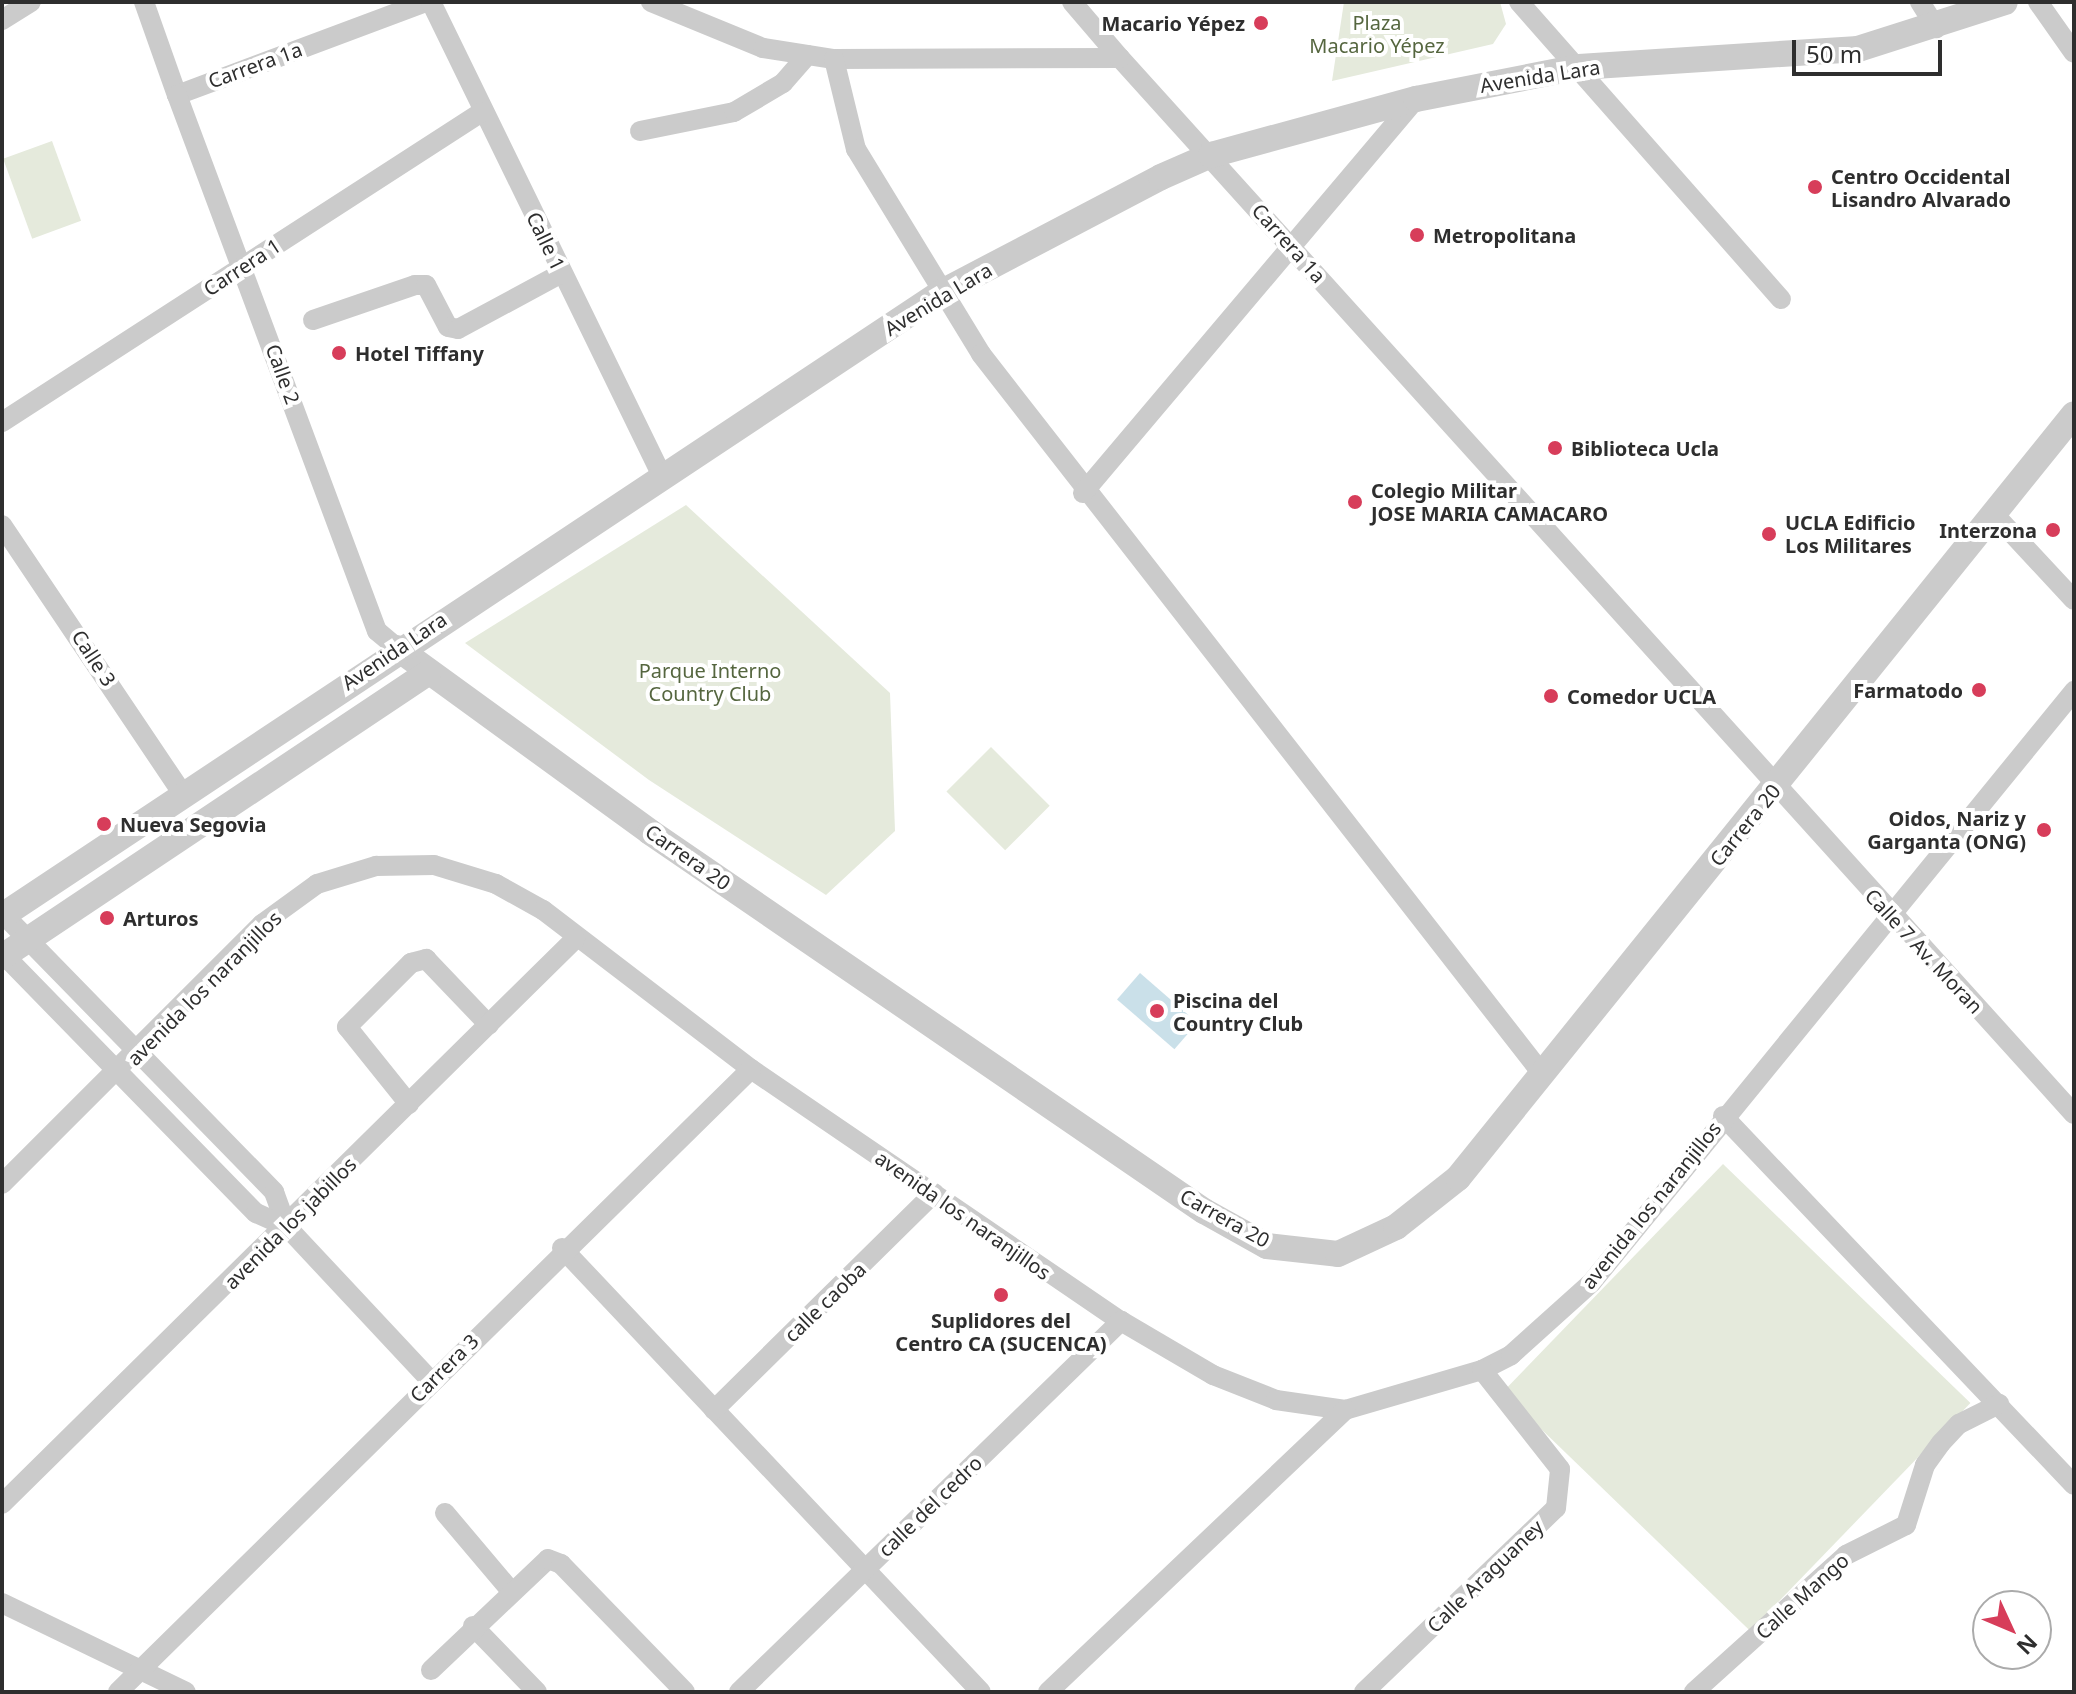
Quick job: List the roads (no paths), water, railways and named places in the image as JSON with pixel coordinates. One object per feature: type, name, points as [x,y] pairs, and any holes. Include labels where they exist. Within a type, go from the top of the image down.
[{"type":"street","points":[[2,20],[31,2]]},
{"type":"street","points":[[144,2],[177,95]]},
{"type":"street","name":"Carrera 1a","points":[[177,95],[428,2]]},
{"type":"street","name":"Calle 1","points":[[428,2],[663,478]]},
{"type":"street","points":[[651,2],[763,48],[834,59],[1120,58]]},
{"type":"street","name":"Carrera 1a","points":[[1072,2],[1775,788]]},
{"type":"street","points":[[1519,2],[1781,299]]},
{"type":"street","points":[[1920,2],[1936,28]]},
{"type":"street","name":"Avenida Lara","points":[[3,916],[397,648],[663,478],[942,292],[1211,155],[1416,99],[1579,67],[1858,49],[1936,28],[2005,2]]},
{"type":"street","points":[[2038,2],[2074,53]]},
{"type":"street","points":[[640,131],[734,112],[783,83],[807,55]]},
{"type":"street","points":[[834,59],[856,149],[942,292],[1083,493],[1543,1075]]},
{"type":"street","name":"Calle 2","points":[[177,95],[244,267],[377,631],[397,648]]},
{"type":"street","points":[[1083,493],[1416,99]]},
{"type":"street","name":"Carrera 1","points":[[2,422],[482,112]]},
{"type":"street","points":[[313,320],[415,285],[426,285],[448,327],[458,329],[562,273]]},
{"type":"street","name":"Carrera 20","points":[[397,648],[676,850],[1204,1211],[1267,1246],[1338,1254],[1396,1227],[1458,1178],[2074,414]]},
{"type":"street","points":[[1994,514],[2074,600]]},
{"type":"street","name":"Calle 3","points":[[2,525],[183,794]]},
{"type":"street","name":"Avenida Lara","points":[[3,955],[429,672]]},
{"type":"street","name":"avenida los naranjillos","points":[[2,1184],[141,1053],[262,924],[317,884],[376,866],[434,865],[496,884],[751,1069],[1121,1321],[1225,1380],[1276,1400],[1345,1410],[1482,1370],[1521,1347],[1592,1282],[1723,1116],[2074,691]]},
{"type":"street","name":"Calle 7 Av. Moran","points":[[1775,788],[2074,1114]]},
{"type":"street","points":[[3,916],[31,938],[274,1192],[287,1227]]},
{"type":"street","name":"avenida los jabillos","points":[[2,1504],[287,1227],[575,939]]},
{"type":"street","points":[[3,955],[123,1069],[256,1213],[287,1227],[431,1381]]},
{"type":"street","points":[[409,1104],[347,1031],[400,974],[426,959],[489,1025]]},
{"type":"street","name":"Carrera 3","points":[[118,1692],[562,1248],[751,1069]]},
{"type":"street","points":[[1723,1116],[2074,1485]]},
{"type":"street","name":"calle caoba","points":[[714,1410],[934,1193]]},
{"type":"street","points":[[562,1248],[867,1567],[981,1692]]},
{"type":"street","name":"calle del cedro","points":[[739,1692],[1121,1321]]},
{"type":"street","name":"Calle Araguaney","points":[[1364,1692],[1556,1508],[1560,1469],[1482,1370]]},
{"type":"street","name":"Calle Mango","points":[[1694,1692],[1846,1555],[1906,1525],[1925,1465],[1941,1443],[1959,1424],[1999,1404]]},
{"type":"street","points":[[1048,1692],[1345,1410]]},
{"type":"street","points":[[445,1513],[510,1590]]},
{"type":"street","points":[[431,1670],[510,1590],[548,1559],[561,1564],[685,1692]]},
{"type":"street","points":[[2,1603],[186,1692]]},
{"type":"street","points":[[473,1626],[537,1692]]},
{"type":"water","name":"Piscina del Country Club","points":[[1140,973],[1197,1023],[1174,1049],[1117,999]]},
{"type":"place","name":"Macario Yépez","points":[[1261,23]]},
{"type":"place","name":"Centro Occidental Lisandro Alvarado","points":[[1815,187]]},
{"type":"place","name":"Metropolitana","points":[[1417,235]]},
{"type":"place","name":"Hotel Tiffany","points":[[339,353]]},
{"type":"place","name":"Biblioteca Ucla","points":[[1555,448]]},
{"type":"place","name":"Colegio Militar JOSE MARIA CAMACARO","points":[[1355,502]]},
{"type":"place","name":"Interzona","points":[[2053,530]]},
{"type":"place","name":"UCLA Edificio Los Militares","points":[[1769,534]]},
{"type":"place","name":"Farmatodo","points":[[1979,690]]},
{"type":"place","name":"Comedor UCLA","points":[[1551,696]]},
{"type":"place","name":"Nueva Segovia","points":[[104,824]]},
{"type":"place","name":"Oidos, Nariz y Garganta (ONG)","points":[[2044,830]]},
{"type":"place","name":"Arturos","points":[[107,918]]},
{"type":"place","name":"Piscina del Country Club","points":[[1157,1011]]},
{"type":"place","name":"Suplidores del Centro CA (SUCENCA)","points":[[1001,1295]]},
{"type":"park label","name":"Plaza Macario Yépez","points":[[1377,34]]},
{"type":"park label","name":"Parque Interno Country Club","points":[[710,682]]}]
